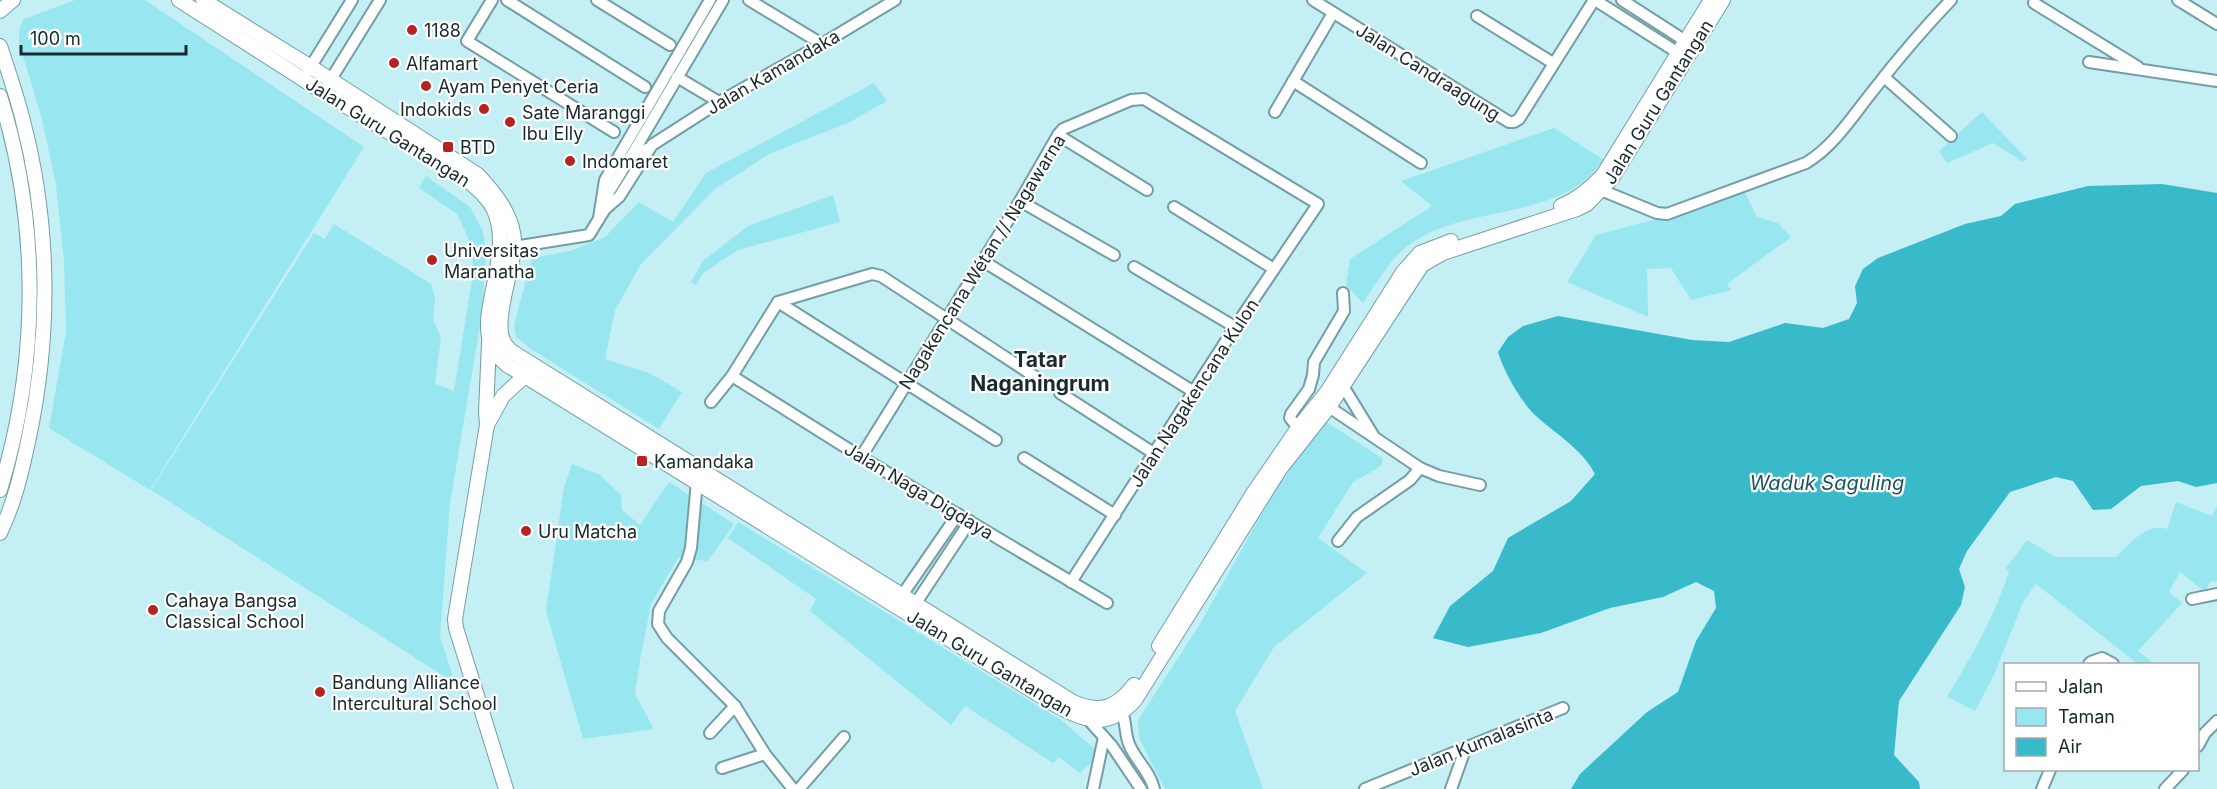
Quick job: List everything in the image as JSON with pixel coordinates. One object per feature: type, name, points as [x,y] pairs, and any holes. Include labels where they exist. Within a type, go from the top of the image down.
[{"type":"street","points":[[0,11],[13,0]]},
{"type":"street","name":"Jalan Guru Gantangan","points":[[179,0],[202,3],[311,67],[327,86]]},
{"type":"street","points":[[303,79],[352,0]]},
{"type":"street","points":[[327,86],[380,0]]},
{"type":"street","points":[[492,0],[467,41],[614,132]]},
{"type":"street","points":[[507,0],[645,87]]},
{"type":"street","points":[[597,0],[670,45]]},
{"type":"street","points":[[602,213],[605,180],[710,0]]},
{"type":"street","points":[[628,161],[723,0]]},
{"type":"street","points":[[749,0],[822,44]]},
{"type":"street","name":"Jalan Kamandaka","points":[[507,248],[590,235],[602,213],[609,192],[628,161],[719,102],[895,0]]},
{"type":"street","name":"Jalan Candraagung","points":[[1313,0],[1509,122],[1519,119],[1554,63]]},
{"type":"street","points":[[1477,16],[1554,63],[1594,0],[1687,50]]},
{"type":"street","points":[[1622,0],[1687,50]]},
{"type":"street","name":"Jalan Guru Gantangan","points":[[1687,50],[1711,0]]},
{"type":"street","name":"Jalan Guru Gantangan","points":[[202,3],[303,79],[327,86],[478,175],[499,198],[505,208],[507,248],[502,340],[529,371],[697,481],[1083,712],[1119,708],[1135,700],[1280,469],[1329,407],[1422,265],[1443,253],[1587,204],[1597,189],[1602,175],[1723,0]]},
{"type":"street","points":[[1597,189],[1657,213],[1666,214],[1806,163],[1820,154],[1842,131],[1884,77],[1951,0]]},
{"type":"street","points":[[2178,0],[2217,24]]},
{"type":"street","points":[[2034,3],[2143,70]]},
{"type":"street","points":[[1275,112],[1333,13]]},
{"type":"street","points":[[0,46],[23,120],[35,177],[45,274],[42,350],[34,413],[20,478],[9,514],[0,533]]},
{"type":"street","points":[[2089,62],[2217,81]]},
{"type":"street","points":[[677,77],[719,102]]},
{"type":"street","points":[[1884,77],[1951,136]]},
{"type":"street","points":[[1293,81],[1421,163]]},
{"type":"street","points":[[0,96],[21,179],[27,223],[31,286],[30,318],[19,408],[0,490]]},
{"type":"street","name":"Nagakencana Wétan // Nagawarna","points":[[861,457],[1063,129],[1131,100],[1144,99],[1318,204]]},
{"type":"street","points":[[1058,135],[1147,190]]},
{"type":"street","name":"Jalan Kamandaka","points":[[602,213],[619,197],[652,145]]},
{"type":"street","name":"Jalan Guru Gantangan","points":[[1119,708],[1122,699],[1134,686],[1254,492],[1298,428],[1327,392],[1403,272],[1420,253],[1573,201],[1597,189]]},
{"type":"street","points":[[1020,201],[1114,255]]},
{"type":"street","name":"Jalan Nagakencana Kulon","points":[[1071,582],[1235,327],[1318,204]]},
{"type":"street","points":[[1174,207],[1274,269]]},
{"type":"street","name":"Jalan Guru Gantangan","points":[[507,248],[489,321],[489,339],[492,349],[500,358],[529,371],[898,601]]},
{"type":"street","points":[[983,261],[1194,393]]},
{"type":"street","points":[[1134,267],[1235,327]]},
{"type":"street","points":[[711,402],[732,376],[778,302],[872,274],[881,276],[1037,378]]},
{"type":"street","points":[[1298,428],[1290,418],[1291,414],[1309,389],[1314,362],[1344,311],[1343,293]]},
{"type":"street","points":[[778,302],[996,440]]},
{"type":"street","points":[[489,339],[487,425],[456,609],[456,628],[506,789]]},
{"type":"street","points":[[487,425],[503,396],[529,371]]},
{"type":"street","name":"Jalan Naga Digdaya","points":[[732,376],[861,457],[1107,603]]},
{"type":"street","points":[[1342,386],[1373,435]]},
{"type":"street","points":[[1060,393],[1155,454]]},
{"type":"street","points":[[1329,407],[1420,468],[1439,476],[1480,485]]},
{"type":"street","points":[[1024,458],[1115,515]]},
{"type":"street","points":[[1338,541],[1357,518],[1410,480],[1420,468]]},
{"type":"street","points":[[697,481],[691,548],[687,562],[659,610],[658,624],[667,638],[735,706],[765,754],[793,789]]},
{"type":"street","points":[[898,601],[958,514]]},
{"type":"street","points":[[912,609],[970,521]]},
{"type":"street","points":[[2192,599],[2217,594]]},
{"type":"street","points":[[2090,663],[2102,658],[2112,663]]},
{"type":"street","points":[[710,733],[735,706]]},
{"type":"street","points":[[1119,708],[1127,741],[1152,781],[1154,789]]},
{"type":"street","name":"Jalan Kumalasinta","points":[[1365,789],[1563,708]]},
{"type":"street","points":[[1083,712],[1141,789]]},
{"type":"street","points":[[2199,744],[2205,733],[2217,721]]},
{"type":"street","points":[[799,789],[844,737]]},
{"type":"street","points":[[1093,789],[1104,737]]},
{"type":"street","points":[[1451,789],[1466,747]]},
{"type":"street","points":[[722,768],[765,754]]},
{"type":"street","points":[[2042,789],[2050,771]]},
{"type":"street","points":[[2165,789],[2182,771]]},
{"type":"green space","points":[[75,0],[145,0],[364,147],[150,490],[49,428],[66,332],[64,261],[56,185],[42,119],[19,43],[19,29],[24,19]]},
{"type":"green space","points":[[874,83],[887,101],[850,122],[769,154],[715,189],[641,264],[615,310],[605,359],[649,373],[682,392],[659,429],[531,349],[516,337],[514,325],[532,258],[570,251],[605,237],[639,202],[673,222],[706,173]]},
{"type":"green space","points":[[1982,112],[2027,159],[2023,162],[1993,143],[1947,163],[1939,151]]},
{"type":"green space","points":[[1554,128],[1604,160],[1585,180],[1565,193],[1543,202],[1471,219],[1425,235],[1405,248],[1393,260],[1363,303],[1346,285],[1350,259],[1432,206],[1401,181]]},
{"type":"green space","points":[[426,176],[470,207],[483,231],[486,252],[482,314],[450,503],[440,637],[455,683],[151,490],[314,233],[325,239],[334,224],[431,284],[435,298],[433,319],[441,338],[435,384],[454,391],[473,274],[472,246],[457,214],[419,188]]},
{"type":"green space","points":[[1743,188],[1757,217],[1778,223],[1791,237],[1727,284],[1732,290],[1691,300],[1671,268],[1647,269],[1648,317],[1567,282],[1596,235],[1677,216]]},
{"type":"green space","points":[[833,195],[840,222],[738,250],[703,273],[696,285],[691,282],[703,261],[748,226]]},
{"type":"green space","points":[[1325,421],[1382,458],[1382,464],[1375,470],[1353,482],[1318,538],[1367,573],[1274,647],[1235,711],[1263,789],[1165,789],[1139,738],[1138,720],[1200,624],[1274,492]]},
{"type":"green space","points":[[572,464],[600,475],[621,495],[622,510],[640,525],[669,482],[734,524],[708,561],[678,558],[651,604],[635,694],[654,729],[583,739],[546,611],[564,487]]},
{"type":"green space","points":[[2176,502],[2212,516],[2217,506],[2217,581],[2210,582],[2205,592],[2180,572],[2169,592],[2182,603],[2138,651],[2153,663],[2137,663],[2036,584],[2023,602],[1994,675],[1975,711],[1947,697],[1990,620],[2009,572],[2006,568],[2027,540],[2055,557],[2116,557],[2145,531],[2167,529]]},
{"type":"green space","points":[[738,522],[1061,720],[1095,749],[1095,759],[1080,773],[1059,757],[1053,763],[965,706],[951,725],[810,611],[816,599],[728,538]]},
{"type":"water","name":"Waduk Saguling","points":[[2162,184],[2217,193],[2217,483],[2196,487],[2178,481],[2141,486],[2111,509],[2093,510],[2073,481],[2056,477],[2010,492],[1967,551],[1959,569],[1965,587],[1961,605],[1899,701],[1894,755],[1919,782],[1920,789],[1571,789],[1580,774],[1647,712],[1678,692],[1696,641],[1716,608],[1714,591],[1696,582],[1663,597],[1610,608],[1541,633],[1468,647],[1433,638],[1450,606],[1493,571],[1508,538],[1571,501],[1595,474],[1576,450],[1530,410],[1504,368],[1498,352],[1508,337],[1523,326],[1558,316],[1692,340],[1729,342],[1785,323],[1823,328],[1849,319],[1857,303],[1855,286],[1863,269],[1878,258],[1965,224],[2001,216],[2015,204],[2088,186]]},
{"type":"place","name":"1188","points":[[412,30]]},
{"type":"place","name":"Alfamart","points":[[394,63]]},
{"type":"place","name":"Ayam Penyet Ceria","points":[[426,86]]},
{"type":"place","name":"Indokids","points":[[484,109]]},
{"type":"place","name":"Sate Maranggi Ibu Elly","points":[[510,122]]},
{"type":"place","name":"BTD","points":[[448,147]]},
{"type":"place","name":"Indomaret","points":[[570,161]]},
{"type":"place","name":"Universitas Maranatha","points":[[432,260]]},
{"type":"place","name":"Kamandaka","points":[[642,461]]},
{"type":"place","name":"Uru Matcha","points":[[526,531]]},
{"type":"place","name":"Cahaya Bangsa Classical School","points":[[153,610]]},
{"type":"place","name":"Bandung Alliance Intercultural School","points":[[320,692]]},
{"type":"district","name":"Tatar Naganingrum","points":[[1040,371]]}]
